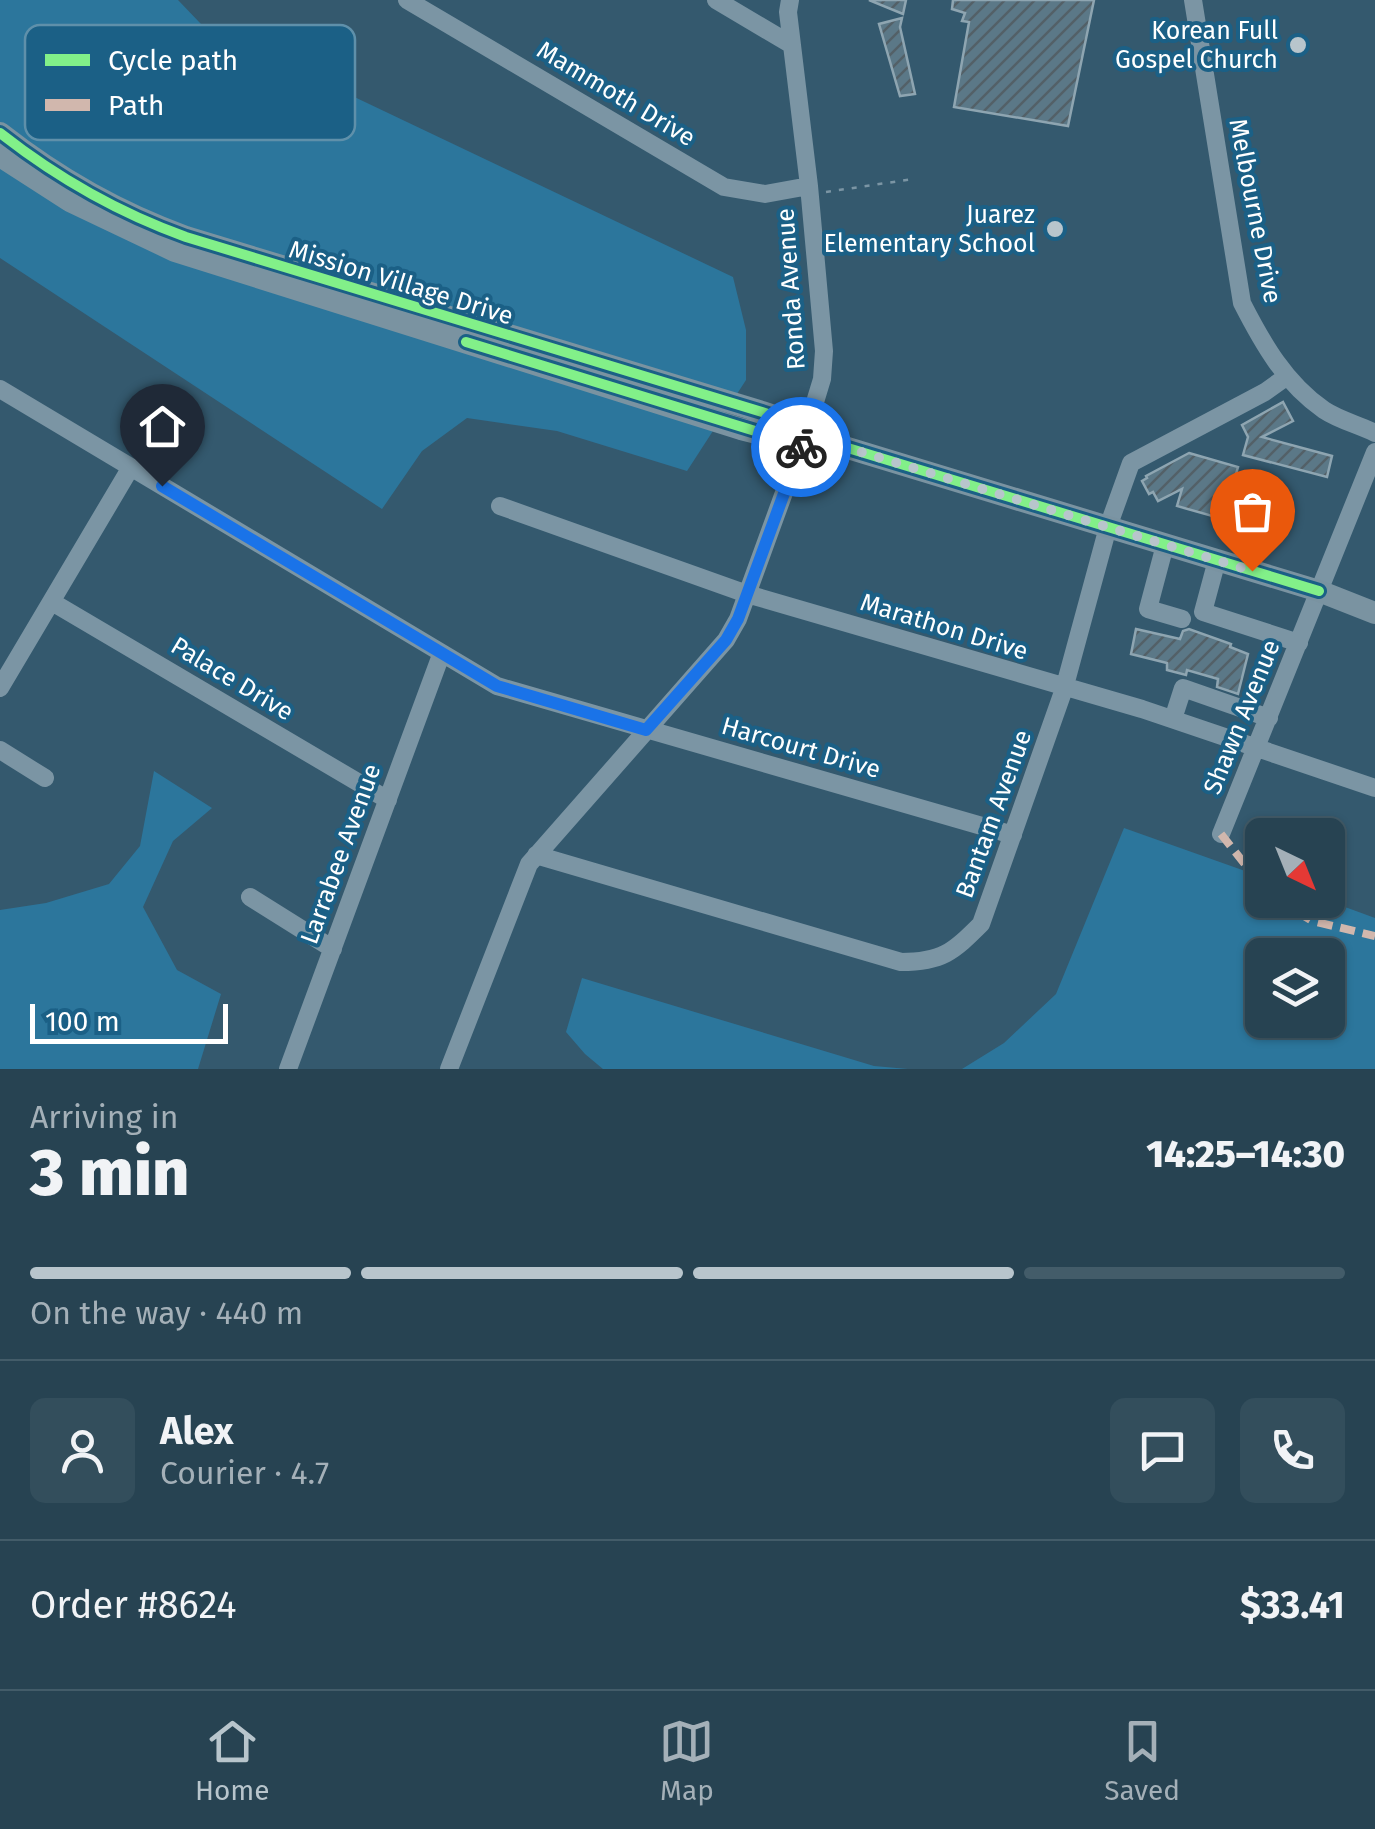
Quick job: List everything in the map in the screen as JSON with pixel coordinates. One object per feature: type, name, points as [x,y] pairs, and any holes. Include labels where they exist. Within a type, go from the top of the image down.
[{"type":"main road","name":"Mission Village Drive","points":[[0,133],[77,186],[162,228],[762,412],[792,422],[805,435],[1217,560],[1375,613]]},
{"type":"main road","name":"Mission Village Drive","points":[[0,156],[70,201],[175,251],[741,429],[790,442],[805,435]]},
{"type":"street","name":"Mammoth Drive","points":[[408,0],[724,187],[764,194],[810,191]]},
{"type":"street","points":[[716,0],[792,45]]},
{"type":"street","name":"Ronda Avenue","points":[[448,1069],[529,864],[726,640],[747,594],[805,435],[822,378],[824,352],[790,0]]},
{"type":"street","name":"Melbourne Drive","points":[[1192,0],[1242,303],[1262,343],[1286,377],[1325,410],[1375,433]]},
{"type":"street","name":"Bantam Avenue","points":[[536,855],[902,962],[929,962],[954,952],[981,924],[1064,689],[1130,463],[1286,377]]},
{"type":"street","name":"Harcourt Drive","points":[[0,389],[497,686],[1013,835]]},
{"type":"street","name":"Shawn Avenue","points":[[1221,834],[1375,452]]},
{"type":"street","points":[[0,688],[131,466]]},
{"type":"street","name":"Marathon Drive","points":[[500,506],[747,594],[1173,719],[1375,788]]},
{"type":"street","points":[[1165,544],[1148,609],[1182,619]]},
{"type":"street","points":[[1217,560],[1202,612],[1298,644]]},
{"type":"street","name":"Palace Drive","points":[[52,602],[388,800]]},
{"type":"street","name":"Larrabee Avenue","points":[[288,1069],[442,655]]},
{"type":"street","points":[[1173,719],[1183,688],[1268,718]]},
{"type":"street","points":[[0,750],[45,778]]},
{"type":"street","points":[[250,898],[333,949]]},
{"type":"path","points":[[810,191],[913,179]]},
{"type":"shaded area","points":[[0,0],[178,0],[203,25],[25,25],[25,140],[355,140],[355,97],[733,277],[746,330],[746,380],[687,471],[557,431],[467,418],[422,451],[382,509],[0,258]]},
{"type":"shaded area","points":[[154,771],[212,808],[173,841],[143,907],[177,970],[221,994],[198,1069],[0,1069],[0,910],[46,903],[109,884],[140,846]]},
{"type":"shaded area","points":[[1124,828],[1245,871],[1245,918],[1345,918],[1345,907],[1375,918],[1375,1069],[962,1069],[1004,1043],[1056,994]]},
{"type":"shaded area","points":[[582,978],[874,1066],[908,1069],[603,1069],[566,1032]]},
{"type":"building","points":[[869,0],[906,0],[903,14]]},
{"type":"building","points":[[953,0],[1094,0],[1068,126],[954,107],[969,22],[962,21],[965,13],[952,9]]},
{"type":"building","points":[[902,18],[900,27],[915,94],[900,96],[879,24]]},
{"type":"building","points":[[1283,402],[1293,421],[1262,437],[1332,456],[1327,477],[1243,455],[1248,437],[1242,425]]},
{"type":"building","points":[[1189,453],[1238,467],[1223,519],[1177,506],[1182,489],[1158,501],[1142,481]]},
{"type":"building","points":[[1136,629],[1180,639],[1183,631],[1189,629],[1248,654],[1238,694],[1217,687],[1218,679],[1187,670],[1186,675],[1167,670],[1167,663],[1131,654]]},
{"type":"marked path","points":[[1221,834],[1245,864]]},
{"type":"marked path","points":[[1307,918],[1375,936]]},
{"type":"cycle path","points":[[0,133],[89,192],[186,237],[762,412],[792,422],[805,435],[1319,591]]},
{"type":"cycle path","points":[[466,342],[791,442],[805,435]]},
{"type":"way so far","points":[[801,447],[805,435],[1252,571]]},
{"type":"place","name":"Korean Full Gospel Church","points":[[1298,45]]},
{"type":"place","name":"Juarez Elementary School","points":[[1055,229]]},
{"type":"route","points":[[162,486],[497,686],[646,730],[726,640],[738,619],[801,447]]}]
